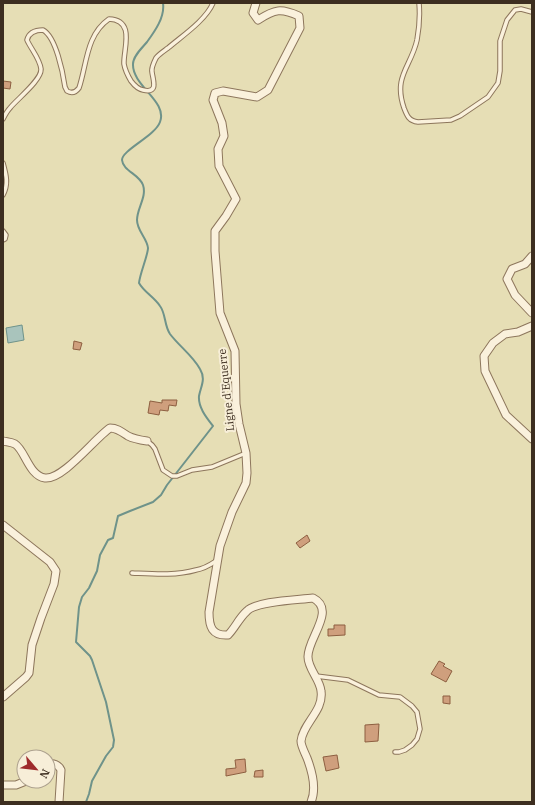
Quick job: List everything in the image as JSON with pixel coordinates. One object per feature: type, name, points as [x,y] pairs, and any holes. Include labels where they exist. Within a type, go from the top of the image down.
[{"type":"street","name":"Ligne d'Equerre","points":[[256,3],[253,13],[258,20],[270,12],[286,10],[299,16],[300,28],[268,90],[257,97],[223,90],[215,93],[213,100],[222,123],[224,136],[218,149],[218,166],[236,199],[215,231],[215,251],[220,313],[235,351],[236,404],[238,424],[246,453],[247,473],[246,483],[232,512],[220,546],[209,612],[209,623],[212,630],[220,635],[228,635],[248,609],[262,604],[313,598],[319,601],[323,608],[319,626],[309,645],[308,658],[321,690],[321,700],[318,709],[302,736],[301,742],[312,771],[313,797],[311,802]]},
{"type":"street","points":[[532,256],[525,264],[512,269],[507,279],[515,295],[532,313]]},
{"type":"street","points":[[532,326],[518,332],[506,334],[493,343],[484,356],[484,371],[506,414],[532,439]]},
{"type":"street","points":[[3,442],[12,442],[20,447],[26,461],[34,470],[45,478],[54,476],[79,457],[110,428],[121,430],[128,436],[138,440],[147,441]]},
{"type":"street","points":[[3,525],[50,562],[56,571],[54,584],[32,645],[29,673],[3,697]]},
{"type":"street","points":[[56,764],[61,770],[59,802]]},
{"type":"street","points":[[3,786],[16,785]]},
{"type":"lane","points":[[3,119],[9,108],[30,88],[41,73],[39,61],[27,40],[30,33],[43,30],[49,34],[58,58],[65,87],[67,91],[72,93],[79,88],[91,41],[96,31],[109,20],[119,22],[126,32],[127,46],[124,65],[127,74],[132,82],[141,90],[145,91],[151,90],[155,84],[152,68],[156,58],[199,22],[209,11],[213,3]]},
{"type":"lane","points":[[419,3],[417,40],[413,54],[404,69],[400,84],[403,105],[408,118],[418,122],[451,120],[460,116],[488,97],[498,83],[500,71],[500,41],[507,20],[515,10],[521,8],[532,12]]},
{"type":"lane","points":[[3,163],[7,177],[6,190],[3,195]]},
{"type":"lane","points":[[3,231],[6,235],[5,239],[3,240]]},
{"type":"lane","points":[[147,441],[155,449],[163,470],[172,476],[177,476],[192,470],[212,467],[246,453]]},
{"type":"lane","points":[[132,573],[168,574],[188,572],[200,569],[217,561]]},
{"type":"lane","points":[[315,676],[348,680],[379,695],[400,697],[412,706],[417,712],[420,729],[417,739],[405,750],[395,752]]},
{"type":"shaded area","points":[[3,3],[532,3],[532,802],[3,802]]},
{"type":"water","points":[[22,325],[24,340],[8,343],[6,328]]},
{"type":"building","points":[[3,81],[11,82],[10,89],[3,88]]},
{"type":"building","points":[[74,341],[82,343],[80,350],[73,349]]},
{"type":"building","points":[[162,400],[177,400],[176,406],[169,405],[168,411],[160,410],[159,415],[148,413],[150,401],[162,403]]},
{"type":"building","points":[[307,535],[310,541],[300,548],[296,543]]},
{"type":"building","points":[[334,625],[345,625],[345,635],[328,636],[328,629],[334,629]]},
{"type":"building","points":[[439,661],[445,664],[443,666],[452,671],[446,682],[431,674]]},
{"type":"building","points":[[443,696],[450,696],[450,704],[443,703]]},
{"type":"building","points":[[379,724],[378,741],[365,742],[365,725]]},
{"type":"building","points":[[337,755],[339,768],[326,771],[323,757]]},
{"type":"building","points":[[245,759],[246,772],[226,776],[226,769],[236,768],[235,760]]},
{"type":"building","points":[[263,770],[263,777],[254,777],[255,771]]},
{"type":"waterway","points":[[86,802],[92,781],[106,756],[113,747],[114,740],[106,702],[92,660],[76,642],[79,607],[82,597],[89,588],[97,571],[100,555],[108,540],[113,538],[118,516],[153,502],[161,495],[167,485],[213,426],[201,408],[199,400],[203,379],[200,369],[194,360],[170,334],[162,309],[139,283],[148,248],[137,224],[137,216],[143,198],[144,189],[141,181],[125,167],[122,160],[123,156],[152,132],[160,122],[161,114],[159,107],[134,72],[133,61],[159,24],[163,3]]}]
